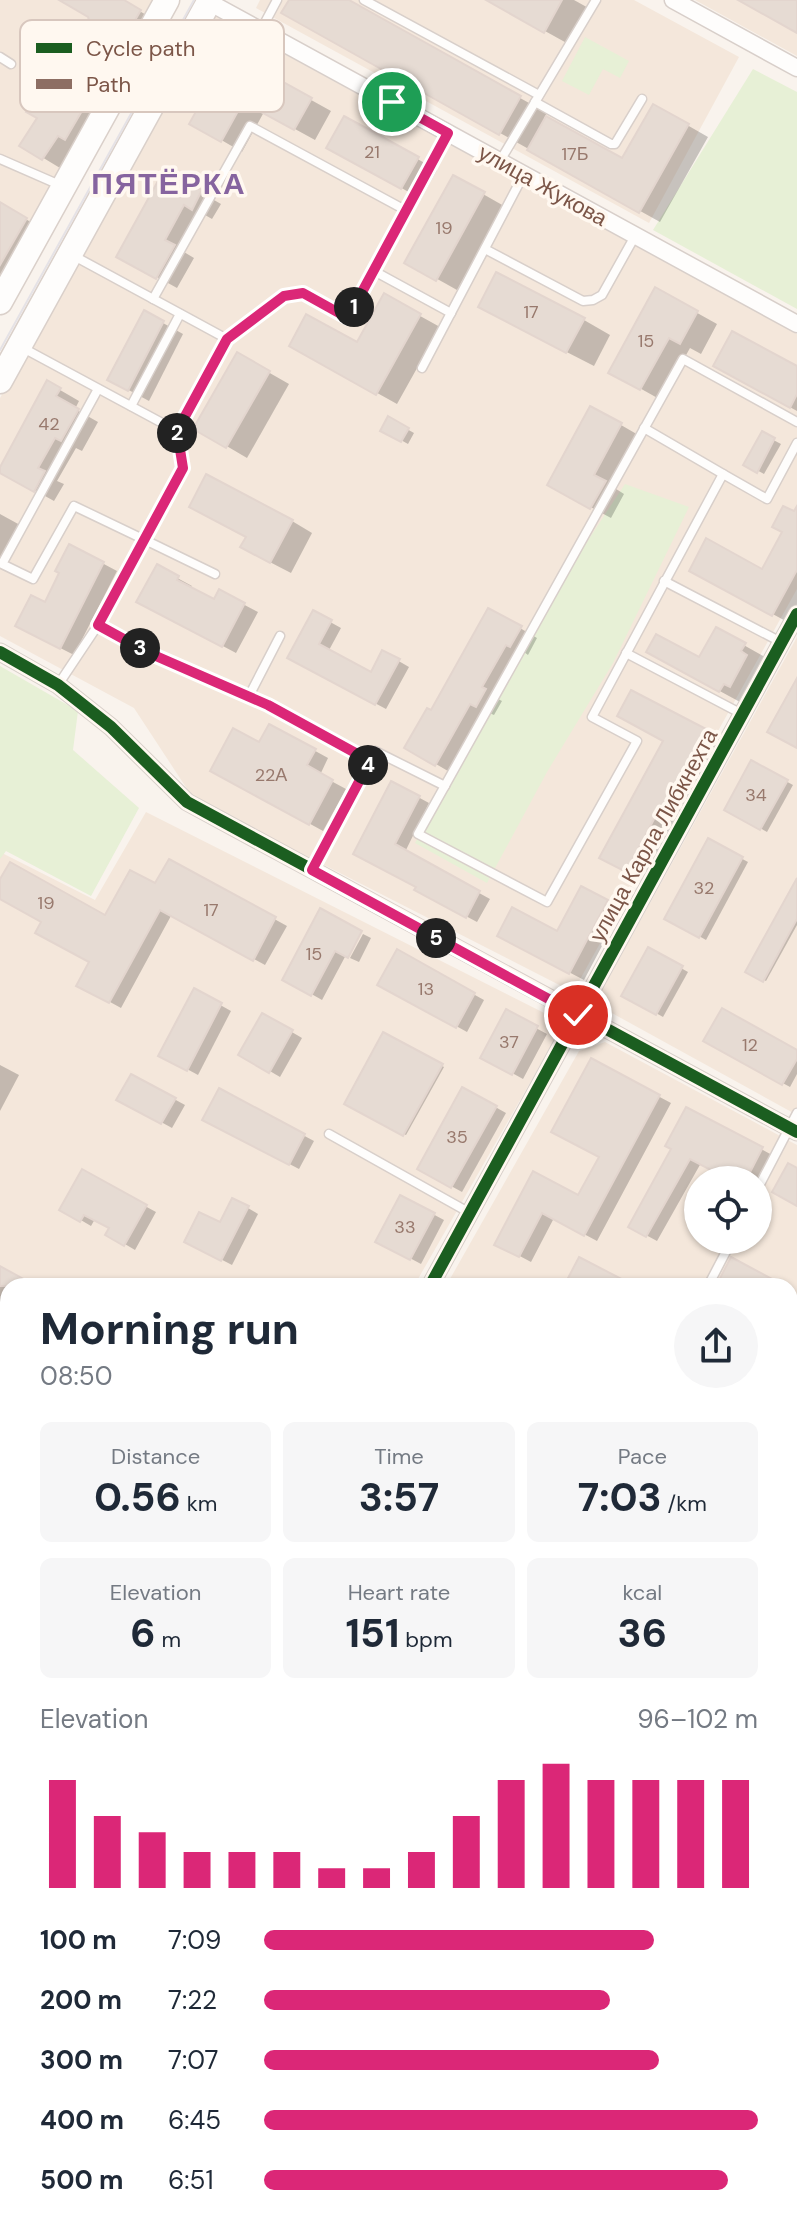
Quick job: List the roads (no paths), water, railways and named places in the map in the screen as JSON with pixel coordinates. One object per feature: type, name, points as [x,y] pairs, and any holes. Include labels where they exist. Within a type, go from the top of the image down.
[{"type":"main road","points":[[156,20],[167,0]]},
{"type":"main road","points":[[198,20],[208,1]]},
{"type":"main road","points":[[0,302],[105,112]]},
{"type":"main road","points":[[0,381],[147,112]]},
{"type":"street","points":[[673,0],[797,68]]},
{"type":"street","name":"улица Жукова","points":[[208,1],[242,20]]},
{"type":"street","name":"улица Жукова","points":[[284,43],[797,324]]},
{"type":"street","name":"улица Карла Либкнехта","points":[[435,1278],[797,614]]},
{"type":"street","points":[[0,652],[58,685],[111,727],[187,802],[578,1015],[794,1125]]},
{"type":"lane","points":[[266,20],[277,0]]},
{"type":"lane","points":[[364,0],[615,144],[642,99]]},
{"type":"lane","points":[[500,162],[596,0]]},
{"type":"lane","points":[[0,57],[11,64]]},
{"type":"lane","points":[[153,299],[250,126],[407,211]]},
{"type":"lane","points":[[58,685],[98,625],[183,468],[177,431],[227,339],[284,296],[303,293],[348,318],[448,133]]},
{"type":"lane","points":[[0,159],[63,187]]},
{"type":"lane","points":[[422,368],[524,174]]},
{"type":"lane","points":[[485,249],[583,301],[602,295],[636,236]]},
{"type":"lane","points":[[70,254],[227,339]]},
{"type":"lane","points":[[374,271],[451,313]]},
{"type":"lane","points":[[131,406],[180,314]]},
{"type":"lane","points":[[19,346],[177,431]]},
{"type":"lane","points":[[723,474],[592,717],[637,741],[547,902],[418,834],[683,359],[797,422]]},
{"type":"lane","points":[[98,389],[2,564],[33,579],[74,506],[215,574]]},
{"type":"lane","points":[[644,428],[767,499],[797,443]]},
{"type":"lane","points":[[664,581],[781,642]]},
{"type":"lane","points":[[98,625],[149,653],[249,696],[370,761]]},
{"type":"lane","points":[[249,696],[280,636]]},
{"type":"lane","points":[[626,653],[742,714]]},
{"type":"lane","points":[[312,870],[375,751],[445,786]]},
{"type":"lane","points":[[771,1166],[794,1125]]},
{"type":"lane","points":[[329,1134],[471,1214]]},
{"type":"lane","points":[[712,1278],[725,1254]]},
{"type":"tram line","points":[[183,20],[194,0]]},
{"type":"tram line","points":[[0,350],[132,112]]},
{"type":"district","name":"ПЯТЁРКА","points":[[169,184]]}]
